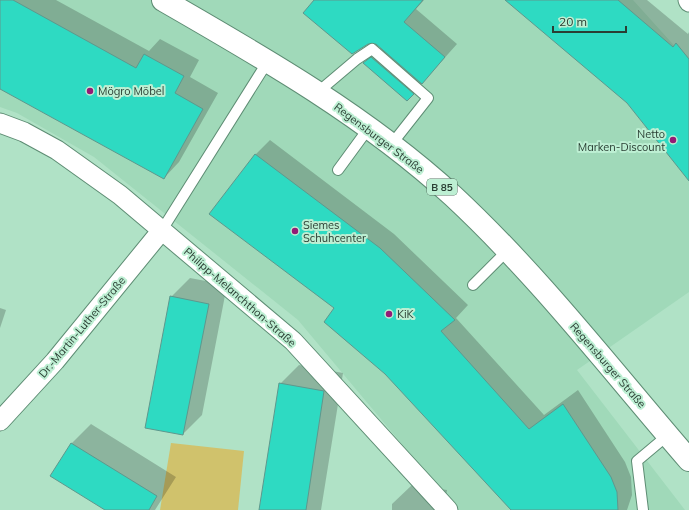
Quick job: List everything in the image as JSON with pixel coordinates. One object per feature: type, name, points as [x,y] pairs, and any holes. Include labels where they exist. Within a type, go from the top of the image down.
[{"type":"main road","name":"Regensburger Straße","points":[[163,0],[318,92],[391,145],[452,195],[508,250],[689,460]]},
{"type":"street","name":"Philipp-Melanchthon-Straße","points":[[0,123],[24,132],[57,150],[120,195],[293,341],[448,510]]},
{"type":"street","name":"Dr.-Martin-Luther-Straße","points":[[0,421],[55,361],[162,230]]},
{"type":"lane","points":[[318,92],[357,58],[372,49],[428,98],[391,145]]},
{"type":"lane","points":[[162,230],[268,61]]},
{"type":"lane","points":[[338,170],[368,129]]},
{"type":"lane","points":[[473,285],[508,250]]},
{"type":"lane","points":[[643,510],[637,461],[668,435]]},
{"type":"shaded area","points":[[0,0],[633,0],[689,62],[689,292],[577,370],[685,510],[457,510],[298,320],[94,157],[17,113],[0,107]]},
{"type":"shaded area","points":[[171,443],[244,451],[238,510],[160,510]]},
{"type":"building","name":"Mögro Möbel","points":[[0,0],[13,0],[136,68],[144,54],[184,76],[175,93],[203,109],[164,179],[0,89]]},
{"type":"building","points":[[314,0],[423,0],[404,22],[445,57],[422,84],[376,44],[368,44],[352,54],[303,13]]},
{"type":"building","points":[[505,0],[618,0],[673,47],[676,43],[689,59],[689,181],[627,103]]},
{"type":"building","points":[[371,57],[414,94],[407,101],[363,63]]},
{"type":"building","points":[[255,154],[380,248],[455,320],[441,331],[529,429],[563,404],[611,477],[617,492],[618,510],[511,510],[385,374],[324,322],[334,308],[209,214]]},
{"type":"building","points":[[170,296],[209,304],[183,435],[145,428]]},
{"type":"building","points":[[279,383],[324,391],[306,510],[259,510]]},
{"type":"building","points":[[71,443],[157,496],[149,510],[105,510],[50,476]]},
{"type":"place","name":"Mögro Möbel","points":[[90,91]]},
{"type":"place","name":"Netto Marken-Discount","points":[[673,140]]},
{"type":"place","name":"Siemes Schuhcenter","points":[[295,231]]},
{"type":"place","name":"KiK","points":[[389,314]]}]
